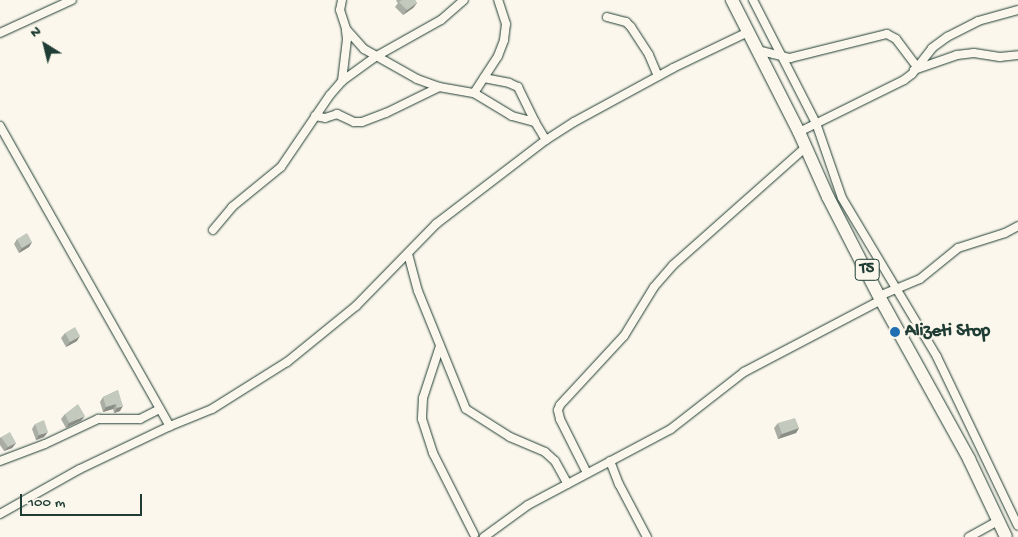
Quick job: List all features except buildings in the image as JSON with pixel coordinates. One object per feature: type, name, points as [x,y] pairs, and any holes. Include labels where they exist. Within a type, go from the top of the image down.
[{"type":"highway","name":"T5","points":[[732,0],[800,132],[828,196],[880,298],[969,459],[1006,537]]},
{"type":"street","points":[[0,33],[72,0]]},
{"type":"street","points":[[342,0],[340,10],[347,39],[342,80]]},
{"type":"street","points":[[213,230],[232,207],[281,167],[342,80],[376,57],[440,20],[464,0]]},
{"type":"street","points":[[474,93],[498,56],[506,31],[503,10],[498,0]]},
{"type":"street","points":[[753,0],[816,124],[842,198],[937,357],[1018,526]]},
{"type":"street","points":[[800,132],[902,81],[932,48],[947,37],[978,21],[1018,10]]},
{"type":"street","points":[[607,17],[626,22],[631,27],[649,55],[658,76]]},
{"type":"street","points":[[346,29],[354,40],[376,57],[438,87],[474,93],[512,116],[536,122]]},
{"type":"street","points":[[0,514],[80,469],[170,426],[212,410],[286,362],[356,306],[436,224],[546,140],[574,122],[658,76],[748,32]]},
{"type":"street","points":[[757,50],[790,58],[807,56],[887,34],[896,39],[915,68]]},
{"type":"street","points":[[915,68],[957,55],[974,53],[1000,57],[1018,54]]},
{"type":"street","points":[[484,78],[509,83],[518,87],[546,140]]},
{"type":"street","points":[[315,116],[325,118],[337,114],[354,122],[362,122],[386,113],[438,87]]},
{"type":"street","points":[[0,126],[170,426]]},
{"type":"street","points":[[587,473],[560,418],[558,410],[560,404],[624,336],[654,286],[673,265],[806,147]]},
{"type":"street","points":[[484,537],[511,516],[670,429],[744,372],[897,289],[920,279],[958,248],[1004,233],[1018,226]]},
{"type":"street","points":[[408,254],[418,291],[468,412],[510,437],[545,452],[553,458],[568,484]]},
{"type":"street","points":[[440,346],[423,398],[422,419],[434,453],[474,534]]},
{"type":"street","points":[[0,461],[45,444],[98,419],[140,419],[160,410]]},
{"type":"street","points":[[610,461],[619,484],[647,537]]},
{"type":"street","points":[[969,537],[998,521]]},
{"type":"place","name":"Alizeti Stop","points":[[895,332]]}]
